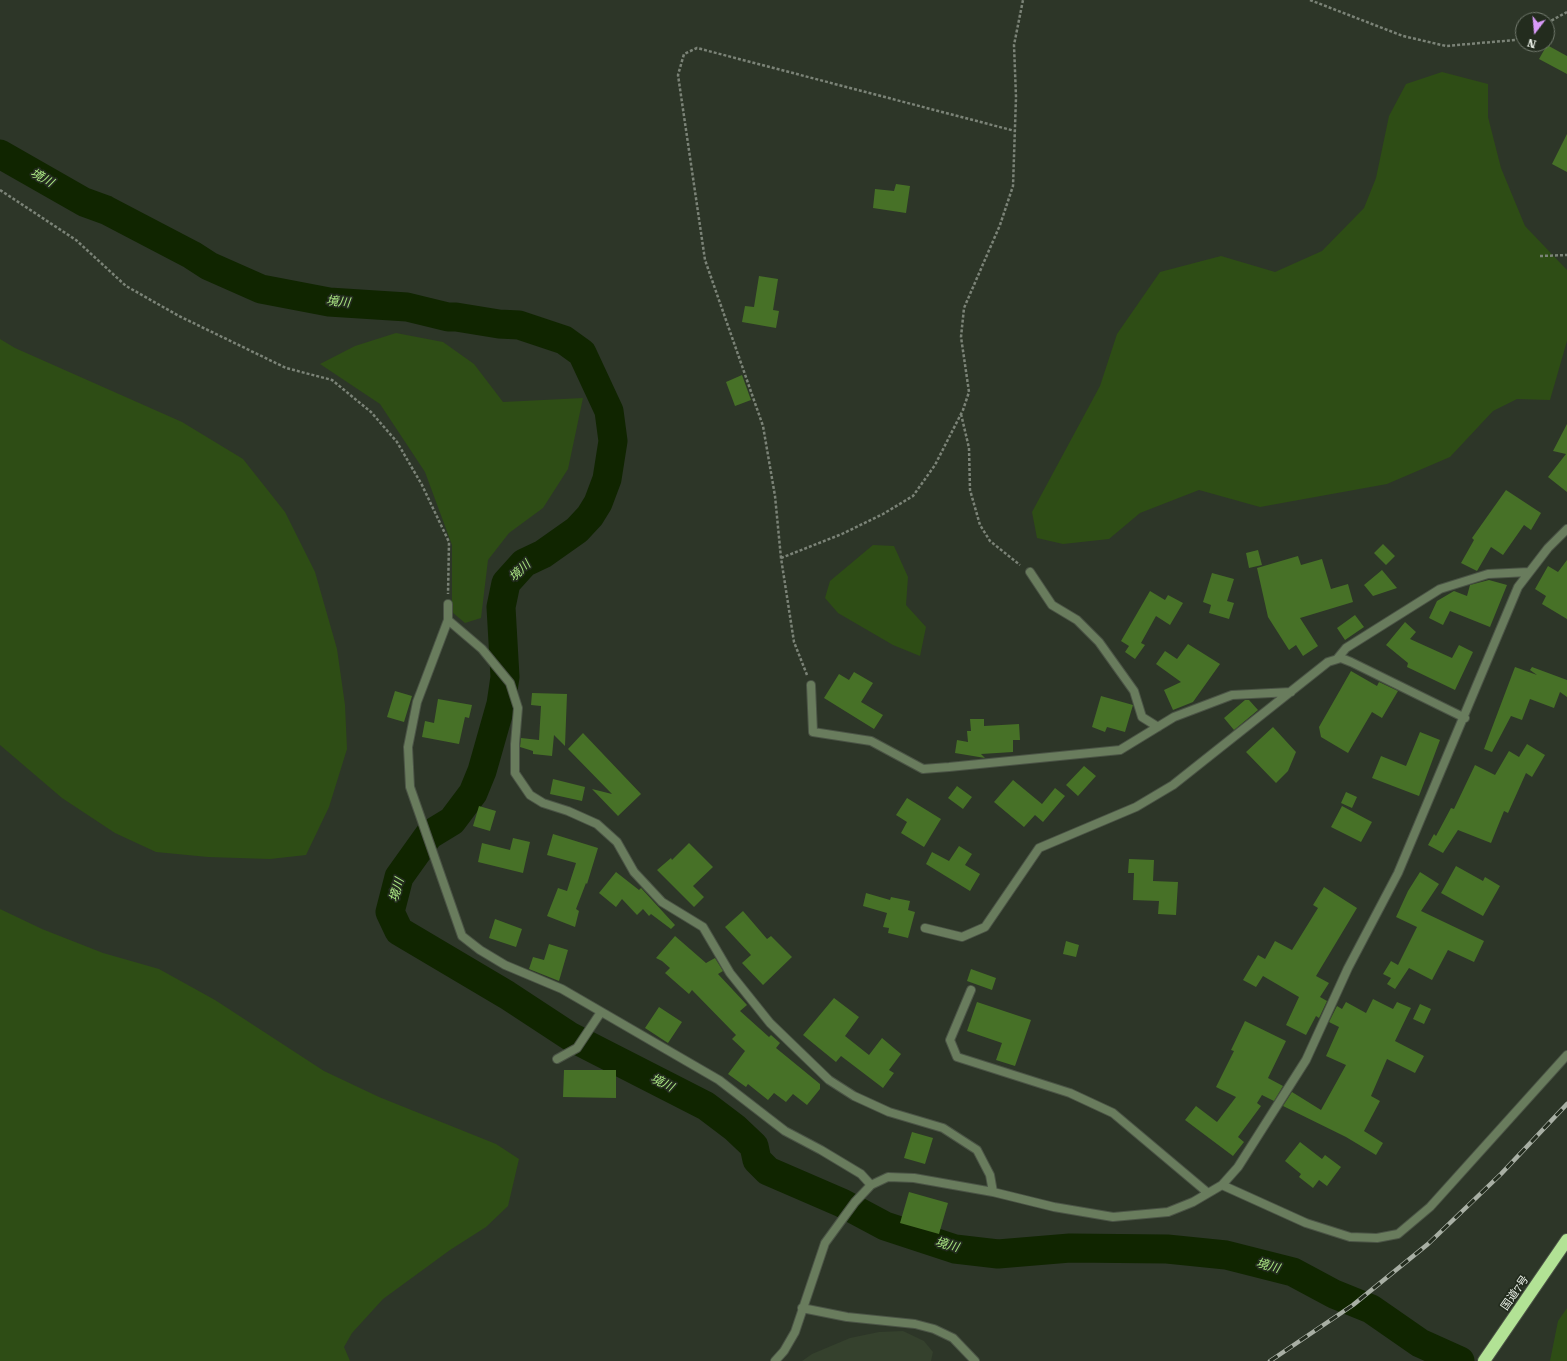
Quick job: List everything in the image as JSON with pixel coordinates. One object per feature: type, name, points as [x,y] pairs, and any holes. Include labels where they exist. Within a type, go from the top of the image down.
[{"type":"highway","name":"国道7号","points":[[1484,1361],[1567,1240]]},
{"type":"street","points":[[775,1361],[784,1351],[795,1332],[822,1250],[833,1231],[855,1202],[872,1185],[888,1177],[914,1178],[993,1192],[1054,1207],[1113,1217],[1168,1212],[1222,1185],[1238,1167],[1306,1060],[1348,968],[1398,873],[1465,718],[1518,587],[1529,572],[1567,529]]},
{"type":"street","points":[[1030,572],[1052,605],[1077,620],[1099,642],[1134,691],[1142,717],[1158,727]]},
{"type":"street","points":[[1337,659],[1346,648],[1440,589],[1488,574],[1529,572]]},
{"type":"street","points":[[448,604],[448,620],[417,702],[408,747],[410,787],[462,936],[480,950],[505,965],[562,989],[719,1080],[785,1131],[861,1174],[872,1185]]},
{"type":"street","points":[[448,620],[482,649],[510,683],[518,708],[515,744],[515,773],[530,795],[543,803],[568,811],[597,824],[617,842],[634,872],[662,902],[703,927],[730,973],[770,1023],[829,1080],[854,1096],[890,1112],[943,1128],[977,1150],[990,1175],[993,1192]]},
{"type":"street","points":[[925,928],[962,937],[985,927],[1039,848],[1136,807],[1173,785],[1328,662],[1341,658],[1351,662],[1465,718]]},
{"type":"street","points":[[811,685],[813,732],[871,742],[923,768],[980,764],[1120,750],[1174,717],[1232,696],[1290,692]]},
{"type":"street","points":[[971,990],[950,1040],[957,1057],[1070,1093],[1113,1113],[1208,1193]]},
{"type":"street","points":[[557,1059],[577,1048],[586,1037],[601,1012]]},
{"type":"street","points":[[1222,1185],[1306,1223],[1350,1237],[1377,1238],[1398,1234],[1430,1207],[1567,1055]]},
{"type":"street","points":[[802,1308],[847,1317],[915,1324],[934,1329],[953,1338],[975,1361]]},
{"type":"path","points":[[781,558],[842,534],[883,514],[913,496],[935,465],[961,414],[968,392],[961,337],[964,308],[1000,225],[1013,186],[1015,131],[1014,45],[1024,0]]},
{"type":"path","points":[[1310,0],[1403,36],[1446,46],[1515,40]]},
{"type":"path","points":[[1555,19],[1567,12]]},
{"type":"path","points":[[811,685],[794,642],[781,558],[775,496],[763,426],[705,260],[678,75],[684,54],[697,48],[1015,131]]},
{"type":"path","points":[[0,190],[76,240],[126,286],[179,316],[286,368],[332,380],[371,412],[397,442],[422,485],[449,542],[448,604]]},
{"type":"path","points":[[1540,256],[1567,255]]},
{"type":"path","points":[[961,414],[969,448],[970,490],[980,525],[990,541],[1030,572]]},
{"type":"shaded area","points":[[903,1331],[924,1341],[933,1352],[931,1361],[802,1361],[812,1354],[850,1338],[879,1332]]},
{"type":"green space","points":[[1442,72],[1488,84],[1488,117],[1501,168],[1525,226],[1567,270],[1567,341],[1550,400],[1517,399],[1493,411],[1450,457],[1387,484],[1260,507],[1199,490],[1140,513],[1109,539],[1063,544],[1037,538],[1032,512],[1100,386],[1117,334],[1160,272],[1221,256],[1275,272],[1322,251],[1364,208],[1376,178],[1389,116],[1406,84]]},
{"type":"green space","points":[[396,333],[443,342],[474,364],[503,402],[583,398],[568,469],[543,508],[509,533],[488,560],[481,618],[465,623],[452,612],[452,545],[425,472],[380,404],[320,364],[355,346]]},
{"type":"green space","points":[[0,339],[15,348],[182,422],[243,459],[285,512],[315,572],[337,649],[345,705],[347,749],[329,807],[306,855],[270,859],[208,857],[156,852],[115,833],[62,798],[0,745]]},
{"type":"green space","points":[[873,545],[894,546],[908,577],[906,605],[926,627],[920,656],[893,645],[838,613],[825,598],[830,581]]},
{"type":"green space","points":[[0,909],[42,929],[103,953],[159,969],[215,1000],[324,1071],[379,1097],[496,1144],[519,1159],[508,1206],[486,1227],[450,1250],[383,1299],[352,1333],[344,1347],[350,1361],[0,1361]]},
{"type":"green space","points":[[1567,1308],[1567,1361],[1550,1361],[1558,1321]]},
{"type":"building","points":[[1555,49],[1567,56],[1567,74],[1539,59],[1543,52],[1555,52]]},
{"type":"building","points":[[1567,134],[1567,172],[1552,164]]},
{"type":"building","points":[[896,184],[910,186],[906,213],[873,208],[875,189],[894,191]]},
{"type":"building","points":[[759,276],[778,279],[773,310],[779,311],[776,328],[742,322],[745,306],[754,307]]},
{"type":"building","points":[[742,375],[751,400],[735,406],[726,382]]},
{"type":"building","points":[[1567,424],[1567,492],[1548,477],[1566,454],[1553,451]]},
{"type":"building","points":[[1506,490],[1541,513],[1531,530],[1524,525],[1503,555],[1491,547],[1477,571],[1461,563],[1474,540],[1472,538]]},
{"type":"building","points":[[1383,544],[1395,556],[1386,565],[1374,553]]},
{"type":"building","points":[[1258,550],[1262,565],[1249,568],[1246,553]]},
{"type":"building","points":[[1298,556],[1301,565],[1322,559],[1331,589],[1348,584],[1353,602],[1300,618],[1318,646],[1303,656],[1296,645],[1289,650],[1268,617],[1257,568]]},
{"type":"building","points":[[1567,560],[1567,619],[1542,604],[1546,596],[1535,589],[1548,566],[1558,572]]},
{"type":"building","points":[[1382,570],[1397,588],[1373,596],[1364,585]]},
{"type":"building","points":[[1212,573],[1234,579],[1227,601],[1234,603],[1229,619],[1209,613],[1211,605],[1203,602]]},
{"type":"building","points":[[1489,580],[1507,585],[1490,627],[1450,611],[1443,625],[1429,618],[1437,601],[1454,591],[1467,596],[1470,585]]},
{"type":"building","points":[[1150,591],[1165,600],[1168,595],[1183,603],[1170,625],[1156,616],[1141,643],[1145,645],[1135,659],[1125,652],[1129,646],[1121,641]]},
{"type":"building","points":[[1355,615],[1364,627],[1345,640],[1337,628]]},
{"type":"building","points":[[1405,622],[1416,632],[1410,639],[1452,658],[1459,645],[1473,652],[1455,690],[1407,667],[1408,663],[1386,645]]},
{"type":"building","points":[[1188,644],[1220,664],[1193,702],[1173,710],[1164,690],[1181,682],[1156,664],[1165,651],[1177,659]]},
{"type":"building","points":[[1515,667],[1537,675],[1530,670],[1532,667],[1567,680],[1567,697],[1560,692],[1554,708],[1530,699],[1522,720],[1511,716],[1492,752],[1484,749]]},
{"type":"building","points":[[1351,671],[1377,686],[1379,682],[1398,691],[1382,718],[1372,712],[1348,753],[1321,737],[1319,727]]},
{"type":"building","points":[[854,672],[873,683],[861,702],[883,715],[874,729],[824,698],[839,674],[849,680]]},
{"type":"building","points":[[395,691],[412,696],[404,722],[387,717]]},
{"type":"building","points":[[532,693],[567,694],[565,746],[554,735],[552,756],[533,754],[533,751],[520,747],[521,738],[539,740],[541,706],[531,705]]},
{"type":"building","points":[[1101,696],[1133,705],[1125,732],[1107,727],[1105,732],[1092,727]]},
{"type":"building","points":[[438,699],[472,705],[469,718],[465,717],[459,744],[422,737],[425,721],[434,723]]},
{"type":"building","points":[[1245,700],[1249,700],[1258,710],[1234,730],[1224,718]]},
{"type":"building","points":[[970,719],[984,719],[984,726],[1019,724],[1020,740],[1013,740],[1013,752],[981,754],[985,758],[955,753],[957,740],[968,742],[967,731],[971,731]]},
{"type":"building","points":[[1273,727],[1296,752],[1288,771],[1276,783],[1246,752]]},
{"type":"building","points":[[1420,732],[1440,740],[1419,796],[1372,778],[1381,756],[1406,766]]},
{"type":"building","points":[[583,733],[641,794],[618,816],[592,789],[612,794],[568,749]]},
{"type":"building","points":[[1527,744],[1545,755],[1532,777],[1526,773],[1508,813],[1504,811],[1491,843],[1458,830],[1443,853],[1428,845],[1434,834],[1436,836],[1451,808],[1454,809],[1475,765],[1495,775],[1509,751],[1519,757]]},
{"type":"building","points":[[1084,766],[1096,776],[1078,796],[1066,785]]},
{"type":"building","points":[[553,779],[585,787],[582,801],[550,794]]},
{"type":"building","points":[[1013,780],[1042,804],[1055,788],[1065,796],[1043,822],[1035,815],[1024,827],[994,802]]},
{"type":"building","points":[[957,786],[972,797],[963,809],[948,798]]},
{"type":"building","points":[[1346,792],[1357,797],[1352,808],[1341,803]]},
{"type":"building","points":[[907,798],[941,819],[924,847],[901,833],[907,822],[896,815]]},
{"type":"building","points":[[479,806],[496,811],[490,831],[473,826]]},
{"type":"building","points":[[1342,806],[1372,822],[1361,842],[1331,827]]},
{"type":"building","points":[[553,834],[598,848],[587,884],[586,883],[576,909],[579,911],[575,927],[547,916],[558,888],[567,891],[576,863],[547,855]]},
{"type":"building","points":[[513,838],[530,842],[523,873],[478,862],[482,843],[510,850]]},
{"type":"building","points":[[689,843],[713,867],[693,886],[704,897],[694,907],[657,870],[671,858],[672,860]]},
{"type":"building","points":[[959,846],[972,854],[965,865],[980,874],[970,891],[926,864],[932,852],[949,861]]},
{"type":"building","points":[[1129,859],[1154,860],[1153,881],[1178,882],[1176,915],[1158,914],[1159,901],[1133,900],[1134,873],[1128,873]]},
{"type":"building","points":[[1456,866],[1483,881],[1485,877],[1500,886],[1483,916],[1441,893]]},
{"type":"building","points":[[616,872],[639,890],[641,888],[675,925],[671,929],[651,914],[649,916],[643,909],[637,915],[622,899],[616,907],[599,893]]},
{"type":"building","points":[[1420,872],[1439,884],[1421,911],[1484,941],[1474,962],[1448,950],[1432,980],[1409,968],[1395,989],[1387,984],[1391,978],[1383,974],[1391,961],[1398,965],[1417,927],[1396,917],[1408,891]]},
{"type":"building","points":[[1324,887],[1357,908],[1316,976],[1329,983],[1320,997],[1327,1001],[1319,1018],[1316,1016],[1306,1035],[1286,1025],[1299,997],[1263,976],[1256,987],[1243,980],[1258,955],[1265,959],[1275,941],[1292,950],[1318,908],[1313,905]]},
{"type":"building","points":[[866,893],[890,900],[891,897],[910,901],[908,910],[915,912],[908,938],[888,933],[889,928],[883,927],[887,913],[863,906]]},
{"type":"building","points":[[743,911],[767,939],[771,936],[792,957],[763,985],[742,963],[751,955],[725,927]]},
{"type":"building","points":[[495,919],[522,929],[516,947],[489,938]]},
{"type":"building","points":[[675,936],[706,963],[715,958],[723,971],[718,974],[747,1005],[740,1011],[769,1037],[771,1035],[780,1043],[776,1048],[820,1084],[820,1089],[807,1105],[793,1094],[786,1102],[774,1093],[768,1100],[748,1084],[746,1087],[728,1074],[745,1051],[732,1039],[736,1035],[692,990],[689,994],[665,973],[670,968],[656,958]]},
{"type":"building","points":[[1066,941],[1079,945],[1076,957],[1063,954]]},
{"type":"building","points":[[549,944],[568,950],[559,981],[529,969],[533,957],[544,960]]},
{"type":"building","points":[[971,969],[996,978],[992,990],[967,981]]},
{"type":"building","points":[[834,998],[859,1017],[845,1036],[869,1055],[882,1038],[901,1054],[889,1070],[894,1073],[883,1088],[841,1056],[836,1062],[803,1035]]},
{"type":"building","points":[[1373,999],[1393,1009],[1397,1002],[1411,1008],[1395,1041],[1424,1056],[1415,1073],[1387,1059],[1371,1096],[1380,1101],[1364,1131],[1383,1143],[1376,1155],[1346,1137],[1283,1106],[1292,1092],[1321,1110],[1346,1065],[1326,1056],[1339,1027],[1329,1022],[1337,1006],[1342,1009],[1346,1002],[1366,1013]]},
{"type":"building","points":[[977,1002],[1031,1020],[1015,1066],[996,1060],[1002,1043],[967,1031]]},
{"type":"building","points":[[1420,1004],[1431,1009],[1424,1024],[1413,1019]]},
{"type":"building","points":[[659,1007],[682,1022],[668,1043],[645,1028]]},
{"type":"building","points":[[1245,1021],[1286,1041],[1268,1078],[1283,1086],[1274,1101],[1262,1095],[1257,1103],[1261,1106],[1238,1137],[1244,1142],[1233,1156],[1185,1120],[1196,1106],[1217,1122],[1236,1097],[1216,1087],[1234,1051],[1231,1050]]},
{"type":"building","points":[[564,1070],[616,1070],[616,1098],[563,1097]]},
{"type":"building","points":[[912,1132],[933,1138],[925,1164],[904,1158]]},
{"type":"building","points":[[1300,1142],[1322,1159],[1325,1155],[1341,1167],[1327,1186],[1319,1180],[1313,1188],[1299,1177],[1301,1174],[1285,1161]]},
{"type":"building","points":[[909,1192],[948,1203],[939,1234],[900,1223]]},
{"type":"waterway","name":"境川","points":[[0,154],[84,202],[106,210],[192,255],[209,266],[261,289],[329,302],[407,307],[448,317],[499,324],[519,325],[564,340],[582,353],[609,411],[613,441],[607,479],[598,503],[590,516],[577,530],[543,554],[524,563],[506,583],[501,607],[505,677],[501,704],[482,771],[473,793],[452,821],[429,835],[399,877],[390,912],[399,931],[507,995],[571,1037],[706,1106],[735,1128],[754,1146],[757,1160],[768,1171],[842,1203],[885,1226],[955,1249],[998,1254],[1070,1248],[1167,1249],[1226,1255],[1293,1272],[1334,1294],[1371,1309],[1420,1343],[1460,1361]]},
{"type":"railway","points":[[1270,1361],[1353,1305],[1428,1244],[1501,1174],[1567,1104]]}]
